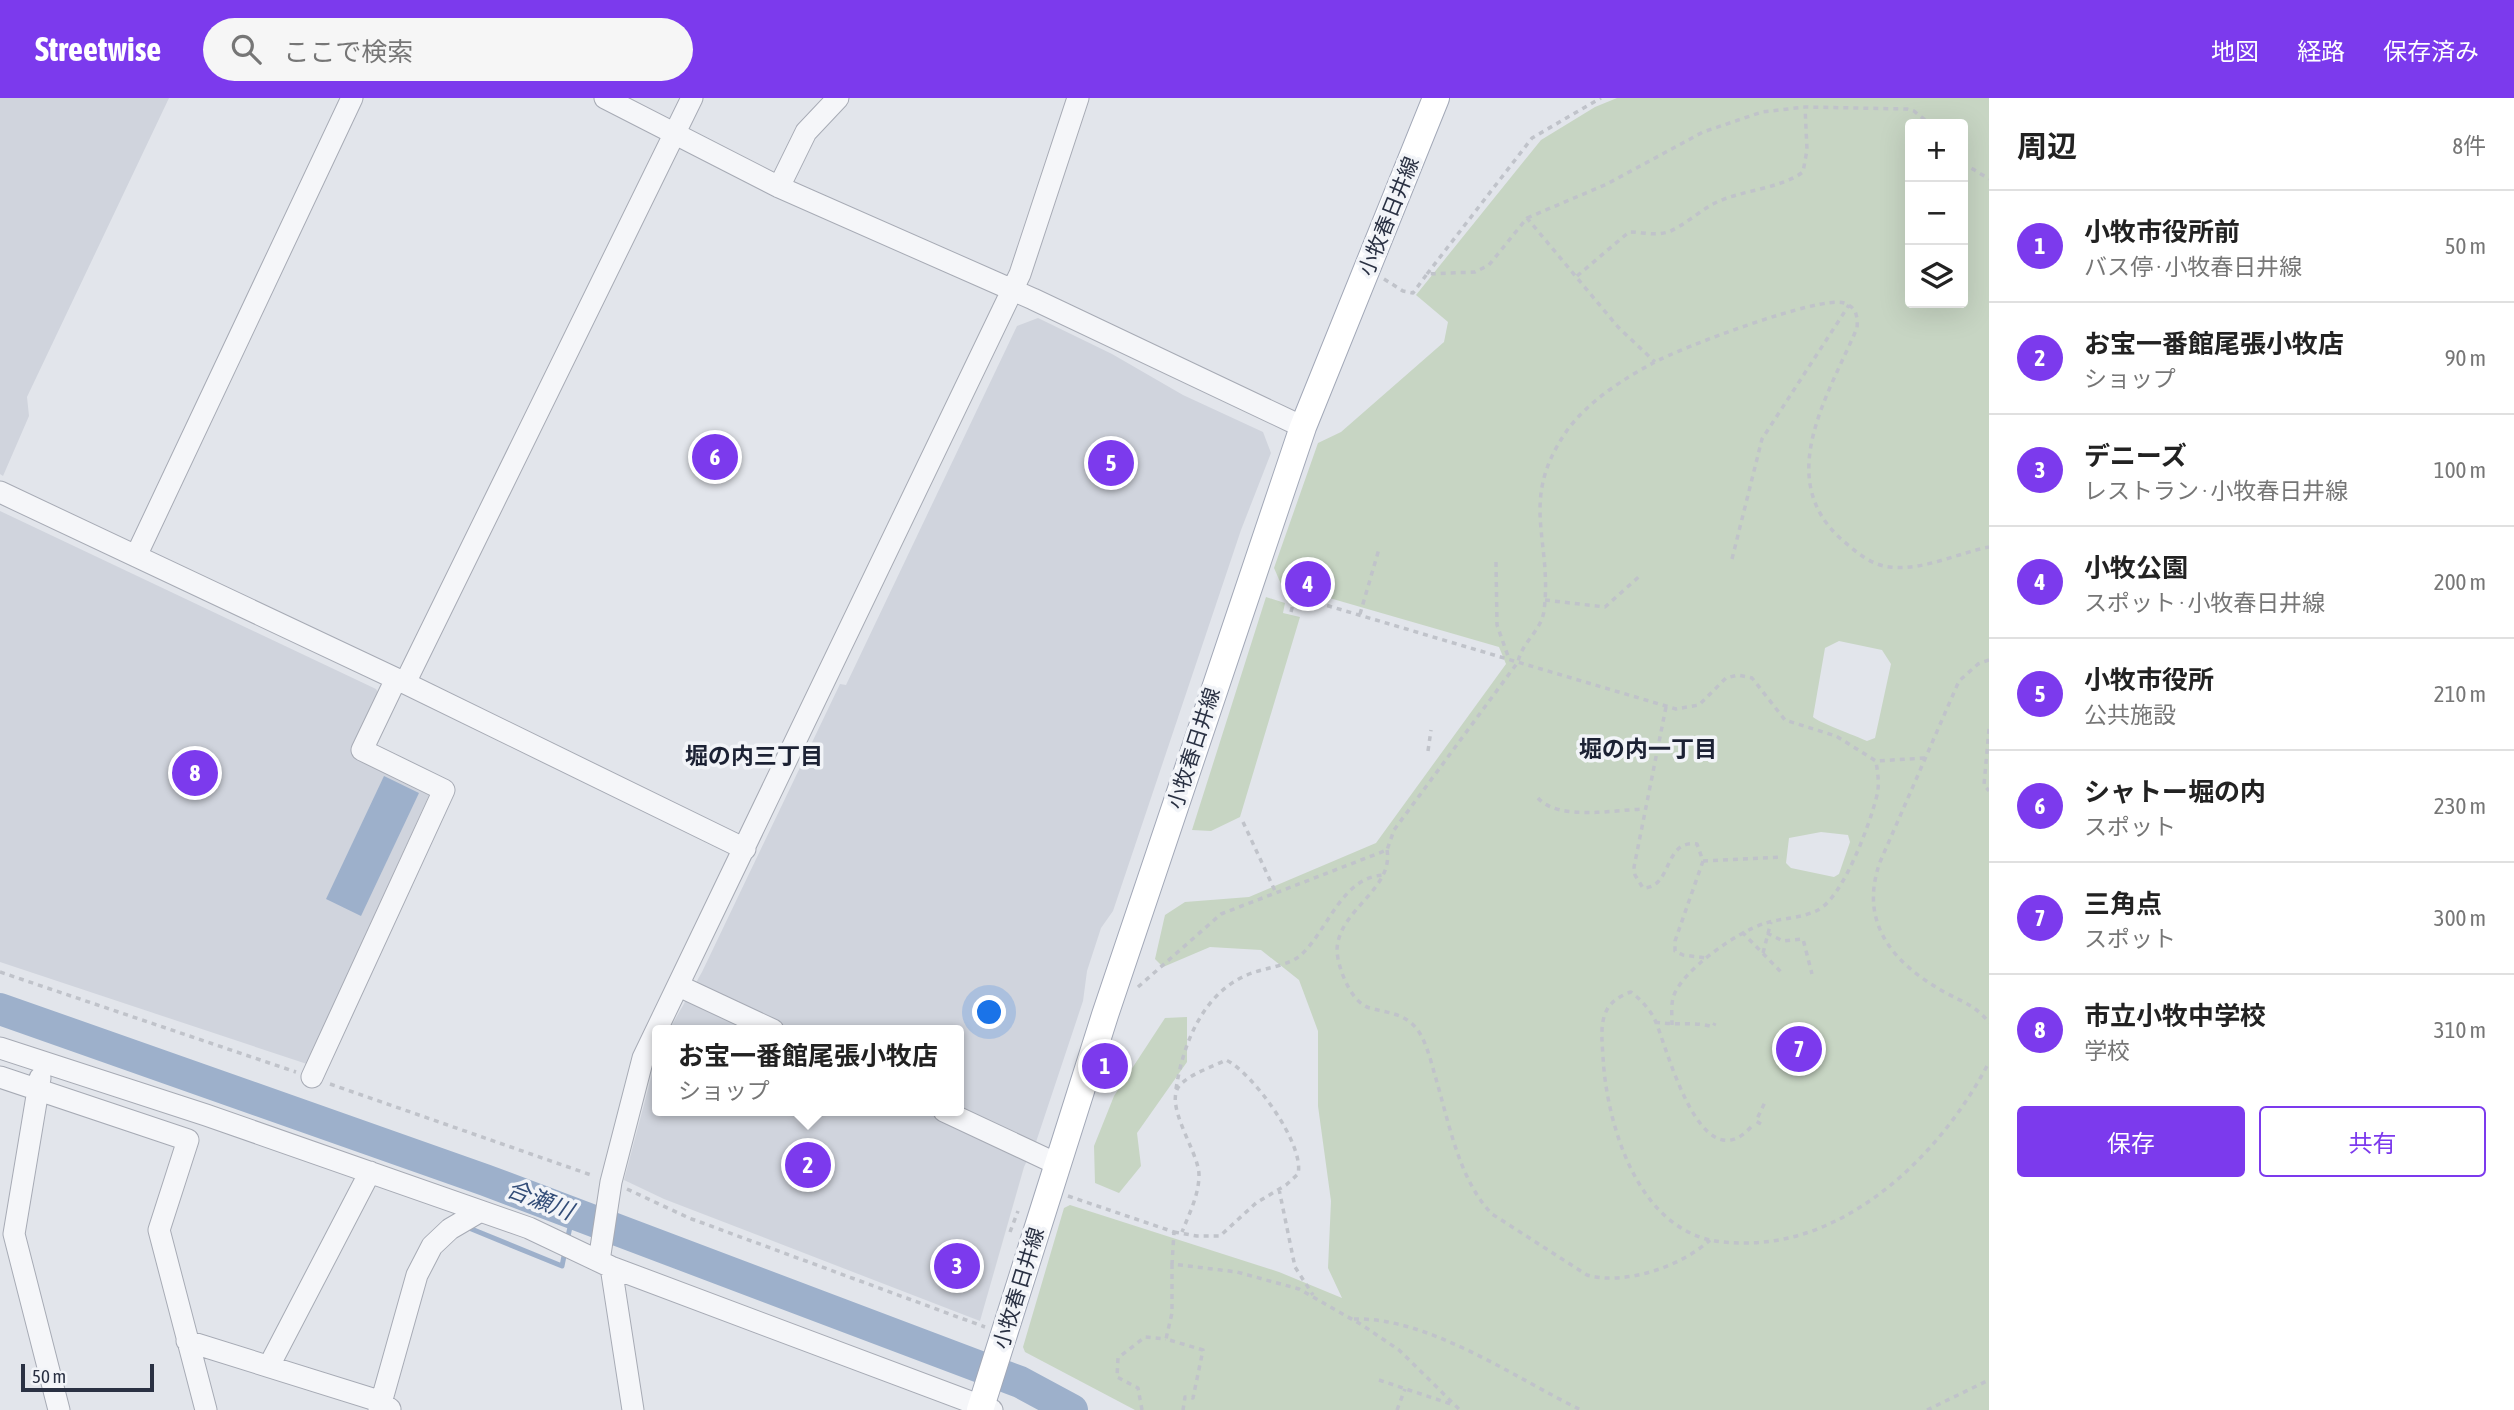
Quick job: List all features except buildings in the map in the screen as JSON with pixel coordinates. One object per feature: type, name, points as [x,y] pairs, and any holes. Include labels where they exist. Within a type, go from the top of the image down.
[{"type":"main road","name":"小牧春日井線","points":[[985,1404],[1056,1164],[1207,704],[1303,427],[1436,98]]},
{"type":"street","points":[[136,556],[352,98]]},
{"type":"street","points":[[605,98],[779,187],[1012,290],[1303,427]]},
{"type":"street","points":[[312,1077],[443,790],[362,750],[401,681],[692,98]]},
{"type":"street","points":[[779,187],[806,132],[838,98]]},
{"type":"street","points":[[660,1025],[1012,290],[1078,98]]},
{"type":"street","points":[[0,492],[401,681],[745,849]]},
{"type":"street","points":[[679,986],[762,1025]]},
{"type":"street","points":[[633,1410],[603,1261],[611,1182],[643,1058],[652,1040]]},
{"type":"street","points":[[0,1048],[529,1228],[603,1261],[985,1404]]},
{"type":"street","points":[[0,1060],[41,1074],[7,1236],[59,1410]]},
{"type":"street","points":[[0,1077],[188,1140],[159,1230],[206,1410]]},
{"type":"street","points":[[955,1116],[1056,1164]]},
{"type":"street","points":[[270,1364],[370,1172]]},
{"type":"street","points":[[187,1341],[270,1364],[383,1407],[417,1275],[432,1246],[450,1229],[479,1212]]},
{"type":"path","points":[[1382,277],[1403,291],[1413,293],[1532,138],[1601,98]]},
{"type":"path","points":[[1427,274],[1468,273],[1489,265],[1527,218],[1608,184],[1703,132],[1762,112],[1805,107],[1907,109],[1924,119]]},
{"type":"path","points":[[1577,276],[1629,232],[1654,234],[1672,230],[1714,203],[1784,181],[1803,172],[1807,150],[1805,107]]},
{"type":"path","points":[[1968,166],[1989,179]]},
{"type":"path","points":[[1527,218],[1618,327],[1655,362]]},
{"type":"path","points":[[1710,1240],[1698,1252],[1678,1261],[1623,1277],[1601,1279],[1587,1275],[1492,1214],[1482,1204],[1458,1154],[1427,1048],[1419,1031],[1409,1021],[1394,1013],[1367,1008],[1349,988],[1341,970],[1337,950],[1341,933],[1384,875],[1389,864],[1387,850],[1394,830],[1518,662],[1521,649],[1536,631],[1543,615],[1545,600],[1539,490],[1556,448],[1567,429],[1593,404],[1655,362],[1748,326],[1804,308],[1827,302],[1849,305],[1858,317],[1857,328],[1814,430],[1809,452],[1808,474],[1814,505],[1829,528],[1850,547],[1871,562],[1889,567],[1905,568],[1989,547]]},
{"type":"path","points":[[1732,559],[1762,439],[1849,305]]},
{"type":"path","points":[[1360,615],[1379,549]]},
{"type":"path","points":[[1496,562],[1497,625],[1510,659]]},
{"type":"path","points":[[1545,600],[1605,607],[1614,603],[1642,574]]},
{"type":"path","points":[[1291,611],[1295,596],[1553,670],[1676,709],[1699,705],[1726,678],[1738,675],[1752,678],[1785,720],[1836,736],[1876,761],[1925,758]]},
{"type":"path","points":[[1989,660],[1978,664],[1959,681],[1875,877],[1874,908],[1879,930],[1890,951],[1907,967],[1944,992],[1976,1008],[1989,1023]]},
{"type":"path","points":[[1666,707],[1643,808],[1634,867],[1643,888],[1651,888],[1659,883],[1673,853],[1681,845],[1697,844],[1703,861],[1675,941],[1675,951],[1683,955],[1707,958]]},
{"type":"path","points":[[1989,729],[1984,785],[1989,791]]},
{"type":"path","points":[[1428,751],[1431,730]]},
{"type":"path","points":[[1672,1025],[1673,997],[1707,958],[1742,932],[1817,911],[1833,899],[1846,876],[1877,798],[1879,782],[1876,761]]},
{"type":"path","points":[[1538,798],[1545,807],[1559,812],[1643,808]]},
{"type":"path","points":[[1243,821],[1276,893]]},
{"type":"path","points":[[1133,990],[1221,914],[1387,850]]},
{"type":"path","points":[[1703,861],[1783,857]]},
{"type":"path","points":[[1182,1232],[1197,1192],[1199,1176],[1198,1163],[1176,1110],[1181,1058],[1190,1034],[1223,988],[1234,979],[1299,957],[1355,884],[1369,875],[1384,875]]},
{"type":"path","points":[[1763,953],[1771,922]]},
{"type":"path","points":[[1742,932],[1781,972]]},
{"type":"path","points":[[1767,933],[1783,941],[1803,939],[1812,974]]},
{"type":"path","points":[[0,972],[312,1077],[611,1182],[689,1218],[1002,1340]]},
{"type":"path","points":[[1751,1127],[1739,1137],[1726,1139],[1717,1138],[1702,1126],[1668,1062],[1655,1021],[1645,1003],[1631,992],[1615,998],[1606,1010],[1601,1032],[1605,1091],[1612,1120],[1638,1181],[1661,1211],[1680,1228],[1710,1240],[1765,1242],[1801,1235],[1828,1224],[1861,1205],[1895,1181],[1943,1134],[1989,1062]]},
{"type":"path","points":[[1655,1021],[1672,1025],[1703,1024],[1713,1027],[1715,1023]]},
{"type":"path","points":[[1049,1189],[1174,1232],[1220,1236],[1256,1203],[1298,1174],[1298,1153],[1285,1126],[1238,1065],[1226,1060],[1182,1083],[1176,1090]]},
{"type":"path","points":[[1761,1124],[1756,1121],[1765,1102]]},
{"type":"path","points":[[1279,1189],[1295,1268],[1315,1298]]},
{"type":"path","points":[[1010,1233],[1018,1211]]},
{"type":"path","points":[[1166,1339],[1172,1312],[1174,1232]]},
{"type":"path","points":[[1172,1264],[1237,1272],[1299,1289],[1399,1350],[1428,1375],[1460,1410]]},
{"type":"path","points":[[1352,1319],[1371,1318],[1462,1346],[1541,1392],[1581,1410]]},
{"type":"path","points":[[1142,1410],[1138,1388],[1122,1382],[1117,1377],[1116,1368],[1118,1358],[1125,1350],[1145,1337],[1166,1339],[1203,1350],[1193,1398],[1185,1397],[1183,1410]]},
{"type":"path","points":[[1379,1380],[1454,1404]]},
{"type":"path","points":[[1927,1410],[1989,1380]]},
{"type":"path","points":[[1397,1410],[1405,1388]]},
{"type":"shaded area","points":[[0,98],[169,98],[27,397],[29,416],[3,476],[0,474]]},
{"type":"shaded area","points":[[1038,318],[1112,354],[1183,395],[1263,432],[1271,453],[1241,530],[1113,911],[1101,928],[1087,971],[1083,1001],[1036,1142],[1024,1167],[980,1321],[664,1199],[624,1180],[652,1074],[652,1116],[964,1116],[964,1025],[672,1025],[702,972],[840,684],[846,685],[1017,326]]},
{"type":"shaded area","points":[[0,511],[376,689],[380,696],[352,754],[430,793],[307,1064],[0,962]]},
{"type":"green space","points":[[1617,98],[1989,98],[1989,1410],[1135,1410],[1025,1352],[1023,1347],[1064,1208],[1070,1205],[1279,1272],[1342,1298],[1328,1268],[1331,1201],[1318,1106],[1318,1031],[1299,980],[1261,950],[1210,947],[1163,967],[1155,959],[1165,915],[1185,902],[1249,897],[1376,843],[1506,664],[1499,647],[1281,584],[1274,568],[1318,443],[1341,432],[1444,342],[1448,322],[1416,295],[1541,140],[1595,107]],"holes":[[[1839,641],[1882,650],[1891,664],[1875,738],[1867,741],[1813,717],[1825,648]],[[1821,832],[1848,835],[1850,842],[1839,874],[1834,877],[1791,868],[1786,863],[1789,838]]]},
{"type":"green space","points":[[1266,597],[1285,603],[1283,613],[1300,617],[1240,817],[1211,831],[1192,830]]},
{"type":"green space","points":[[1187,1017],[1187,1062],[1137,1133],[1141,1166],[1119,1193],[1095,1183],[1094,1146],[1114,1096],[1165,1018]]},
{"type":"water","points":[[384,776],[419,793],[361,916],[326,899]]},
{"type":"waterway","name":"合瀬川","points":[[0,1009],[485,1180],[1020,1382],[1072,1410]]},
{"type":"waterway","points":[[567,1241],[573,1213]]},
{"type":"waterway","points":[[466,1229],[562,1266],[565,1251]]},
{"type":"place","name":"シャトー堀の内","points":[[715,457]]},
{"type":"place","name":"小牧市役所","points":[[1111,463]]},
{"type":"place","name":"小牧公園","points":[[1308,584]]},
{"type":"place","name":"市立小牧中学校","points":[[195,773]]},
{"type":"place","name":"三角点","points":[[1799,1049]]},
{"type":"place","name":"小牧市役所前","points":[[1105,1066]]},
{"type":"place","name":"お宝一番館尾張小牧店","points":[[808,1165]]},
{"type":"place","name":"デニーズ","points":[[957,1266]]},
{"type":"district","name":"堀の内一丁目","points":[[1648,749]]},
{"type":"district","name":"堀の内三丁目","points":[[754,756]]}]
